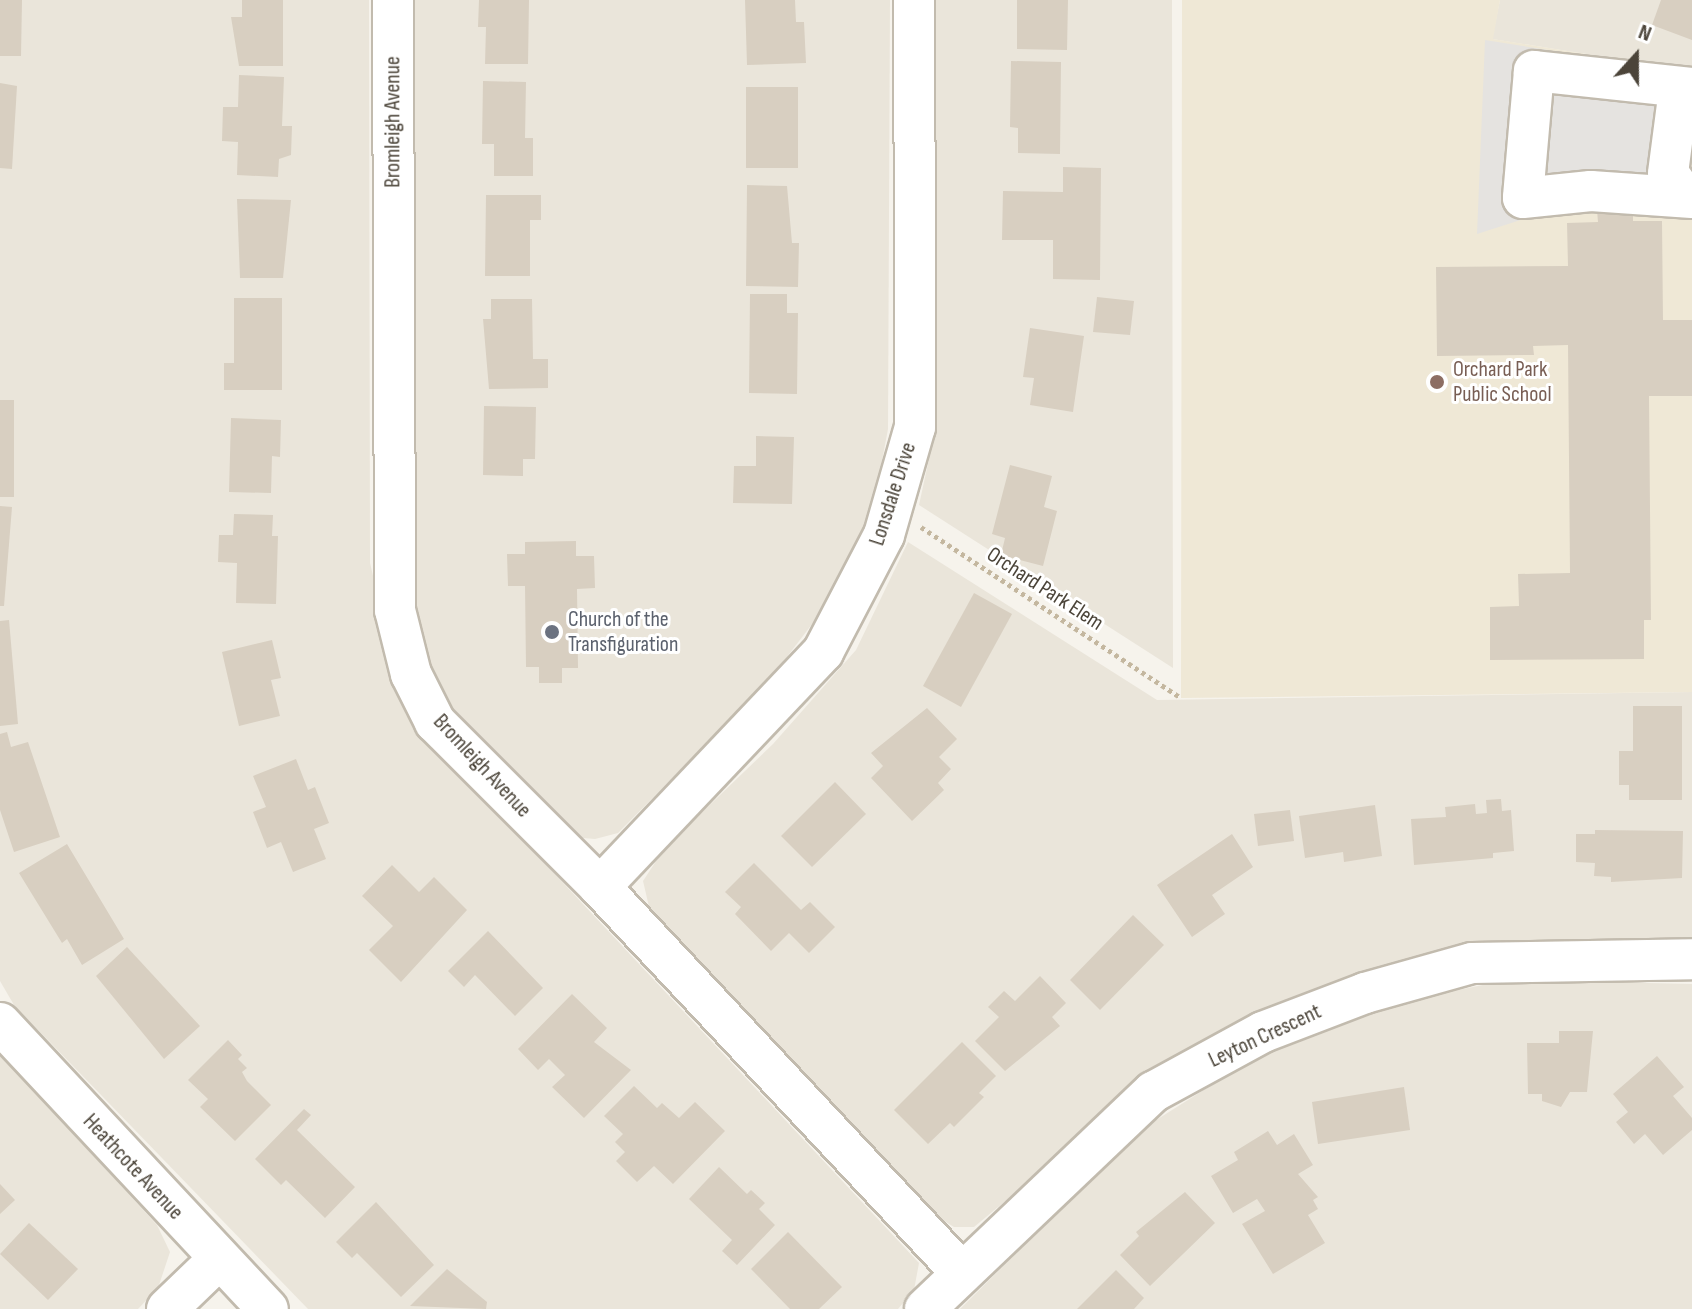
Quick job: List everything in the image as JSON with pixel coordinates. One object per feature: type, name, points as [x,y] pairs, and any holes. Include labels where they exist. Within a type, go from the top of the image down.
[{"type":"street","name":"Bromleigh Avenue","points":[[393,0],[395,610],[411,674],[435,722],[600,887],[962,1273]]},
{"type":"street","name":"Lonsdale Drive","points":[[600,887],[823,652],[884,535],[915,427],[914,0]]},
{"type":"street","points":[[1688,198],[1591,191],[1523,198],[1534,71],[1692,91]]},
{"type":"street","points":[[1688,198],[1668,173],[1677,105],[1692,91]]},
{"type":"street","name":"Leyton Crescent","points":[[925,1309],[1153,1092],[1263,1032],[1365,993],[1472,963],[1692,959]]},
{"type":"street","name":"Heathcote Avenue","points":[[0,1023],[218,1260],[268,1309]]},
{"type":"street","points":[[167,1309],[218,1260]]},
{"type":"path","name":"Orchard Park Elem","points":[[892,506],[1181,698]]},
{"type":"shaded area","points":[[0,0],[369,0],[370,563],[406,715],[919,1263],[914,1290],[898,1309],[308,1309],[14,1005],[0,981]]},
{"type":"shaded area","points":[[409,0],[890,0],[888,429],[871,519],[832,598],[770,679],[618,833],[595,839],[571,837],[444,698],[415,627]]},
{"type":"shaded area","points":[[936,0],[1172,0],[1173,668],[919,505],[929,459]]},
{"type":"shaded area","name":"Orchard Park Public School","points":[[1182,0],[1500,0],[1493,39],[1692,71],[1692,692],[1181,698]]},
{"type":"shaded area","points":[[1500,0],[1692,0],[1692,71],[1492,39]]},
{"type":"shaded area","points":[[1485,40],[1687,72],[1668,173],[1477,234]]},
{"type":"shaded area","points":[[908,542],[1157,700],[1692,692],[1692,941],[1346,980],[1192,1046],[974,1227],[954,1227],[936,1216],[650,911],[643,881],[664,849],[773,744],[856,650]]},
{"type":"shaded area","points":[[1507,980],[1692,984],[1692,1309],[960,1309],[1142,1129],[1256,1057],[1385,1005]]},
{"type":"shaded area","points":[[0,1054],[157,1225],[170,1252],[158,1288],[138,1309],[0,1309]]},
{"type":"building","points":[[0,0],[22,0],[21,56],[0,56]]},
{"type":"building","points":[[242,0],[283,0],[283,66],[239,66],[231,17],[242,17]]},
{"type":"building","points":[[479,0],[529,0],[528,64],[485,64],[486,27],[478,27]]},
{"type":"building","points":[[745,0],[795,0],[796,22],[804,22],[806,63],[747,65]]},
{"type":"building","points":[[1017,0],[1068,0],[1067,50],[1017,49]]},
{"type":"building","points":[[1661,0],[1692,0],[1692,40],[1652,25]]},
{"type":"building","points":[[1011,61],[1061,62],[1060,154],[1018,153],[1018,128],[1010,127]]},
{"type":"building","points":[[239,75],[284,77],[282,126],[292,126],[291,155],[279,159],[278,177],[237,175],[238,142],[222,141],[223,107],[238,107]]},
{"type":"building","points":[[483,81],[526,82],[525,138],[533,138],[533,176],[494,176],[494,144],[482,144]]},
{"type":"building","points":[[0,83],[17,86],[12,169],[0,168]]},
{"type":"building","points":[[746,87],[798,87],[798,168],[746,168]]},
{"type":"building","points":[[1063,167],[1101,168],[1100,280],[1053,279],[1053,240],[1002,240],[1003,191],[1063,192]]},
{"type":"building","points":[[747,185],[787,186],[792,243],[799,243],[798,287],[746,286]]},
{"type":"building","points":[[486,195],[541,195],[541,220],[530,220],[530,276],[485,276]]},
{"type":"building","points":[[237,199],[291,200],[283,278],[240,278]]},
{"type":"building","name":"Orchard Park Public School","points":[[1633,209],[1633,221],[1662,221],[1663,320],[1692,320],[1692,396],[1649,396],[1651,620],[1644,620],[1644,659],[1490,660],[1490,607],[1519,606],[1518,574],[1570,573],[1568,345],[1533,346],[1534,355],[1437,356],[1436,267],[1568,266],[1567,223],[1598,222],[1597,210]]},
{"type":"building","points":[[750,294],[787,294],[787,313],[798,313],[797,394],[749,393]]},
{"type":"building","points":[[1097,297],[1134,301],[1130,335],[1093,332]]},
{"type":"building","points":[[234,298],[282,298],[282,390],[224,390],[224,363],[234,363]]},
{"type":"building","points":[[491,299],[532,299],[533,359],[548,359],[548,388],[489,389],[483,319],[491,319]]},
{"type":"building","points":[[1030,328],[1084,336],[1073,412],[1030,405],[1034,378],[1023,377]]},
{"type":"building","points":[[0,400],[14,400],[14,497],[0,497]]},
{"type":"building","points":[[484,406],[536,407],[535,459],[523,459],[523,476],[483,475]]},
{"type":"building","points":[[231,418],[281,420],[280,457],[272,456],[271,493],[229,492]]},
{"type":"building","points":[[756,436],[794,437],[792,504],[733,503],[734,466],[756,466]]},
{"type":"building","points":[[1010,465],[1052,476],[1044,507],[1057,511],[1043,566],[1001,555],[1005,538],[992,534]]},
{"type":"building","points":[[0,506],[12,507],[4,606],[0,606]]},
{"type":"building","points":[[234,514],[273,515],[272,536],[278,536],[276,604],[236,603],[237,563],[218,562],[219,535],[233,535]]},
{"type":"building","name":"Church of the Transfiguration","points":[[576,541],[576,556],[594,556],[595,588],[577,589],[578,668],[562,668],[562,683],[539,683],[539,667],[526,667],[525,586],[508,586],[507,554],[525,554],[525,542]]},
{"type":"building","points":[[974,593],[1012,614],[961,707],[923,686]]},
{"type":"building","points":[[9,620],[18,724],[0,726],[0,621]]},
{"type":"building","points":[[272,640],[281,678],[271,680],[280,716],[239,726],[222,652]]},
{"type":"building","points":[[1633,706],[1682,706],[1682,800],[1629,800],[1629,785],[1619,785],[1619,751],[1633,751]]},
{"type":"building","points":[[927,708],[957,739],[939,757],[951,769],[938,783],[944,790],[912,821],[871,778],[883,766],[871,753]]},
{"type":"building","points":[[7,732],[11,747],[28,742],[60,837],[14,852],[0,810],[0,734]]},
{"type":"building","points":[[296,759],[308,790],[315,787],[329,823],[314,829],[326,859],[293,872],[281,842],[267,848],[253,812],[266,807],[253,776]]},
{"type":"building","points":[[835,782],[866,814],[812,867],[781,836]]},
{"type":"building","points":[[1501,799],[1502,811],[1511,810],[1514,851],[1493,853],[1493,858],[1414,865],[1411,819],[1446,817],[1445,807],[1475,804],[1476,814],[1487,813],[1486,800]]},
{"type":"building","points":[[1375,805],[1382,856],[1344,862],[1343,852],[1305,858],[1299,816]]},
{"type":"building","points":[[1290,810],[1294,841],[1258,846],[1254,814]]},
{"type":"building","points":[[1595,830],[1683,831],[1682,878],[1611,882],[1611,877],[1594,876],[1595,863],[1576,862],[1576,834],[1595,834]]},
{"type":"building","points":[[1232,834],[1253,867],[1212,895],[1225,914],[1192,937],[1157,885]]},
{"type":"building","points":[[67,844],[124,939],[82,965],[67,939],[62,943],[19,873]]},
{"type":"building","points":[[754,863],[801,910],[810,902],[835,927],[809,953],[789,933],[771,951],[735,914],[741,907],[725,892]]},
{"type":"building","points":[[392,865],[419,892],[434,877],[467,910],[401,982],[369,950],[393,926],[362,896]]},
{"type":"building","points":[[1133,915],[1164,945],[1100,1010],[1070,980]]},
{"type":"building","points":[[488,931],[543,988],[515,1016],[475,975],[464,987],[448,971]]},
{"type":"building","points":[[127,947],[200,1026],[164,1059],[96,976]]},
{"type":"building","points":[[1040,976],[1066,1003],[1052,1017],[1060,1026],[1005,1071],[975,1041],[999,1017],[988,1007],[1004,991],[1015,1001]]},
{"type":"building","points":[[572,994],[607,1028],[594,1042],[631,1070],[584,1118],[552,1087],[565,1075],[549,1059],[538,1070],[518,1049]]},
{"type":"building","points":[[1559,1031],[1593,1031],[1587,1092],[1570,1092],[1561,1107],[1542,1101],[1542,1094],[1528,1094],[1527,1043],[1559,1043]]},
{"type":"building","points":[[228,1040],[242,1055],[238,1059],[247,1068],[242,1072],[247,1081],[271,1105],[235,1141],[200,1107],[208,1099],[188,1080]]},
{"type":"building","points":[[962,1042],[996,1076],[979,1093],[984,1097],[954,1127],[950,1123],[928,1144],[894,1110]]},
{"type":"building","points":[[1657,1056],[1684,1087],[1673,1096],[1692,1118],[1692,1130],[1663,1155],[1645,1134],[1634,1144],[1616,1122],[1628,1112],[1613,1094]]},
{"type":"building","points":[[634,1086],[657,1108],[662,1103],[679,1118],[695,1102],[725,1131],[673,1184],[654,1166],[637,1182],[616,1161],[625,1152],[615,1142],[623,1134],[604,1116]]},
{"type":"building","points":[[1404,1087],[1410,1130],[1318,1144],[1312,1102]]},
{"type":"building","points":[[304,1109],[311,1115],[297,1130],[355,1187],[325,1218],[286,1180],[281,1185],[255,1159]]},
{"type":"building","points":[[1268,1131],[1277,1145],[1294,1134],[1313,1165],[1298,1174],[1318,1197],[1313,1200],[1318,1209],[1308,1215],[1325,1243],[1273,1274],[1242,1224],[1265,1211],[1257,1199],[1233,1213],[1211,1176],[1238,1160],[1234,1152]]},
{"type":"building","points":[[719,1167],[747,1194],[751,1190],[765,1203],[759,1209],[775,1225],[737,1265],[722,1251],[732,1240],[689,1199]]},
{"type":"building","points":[[0,1184],[15,1200],[0,1214]]},
{"type":"building","points":[[1185,1192],[1215,1223],[1150,1286],[1120,1255],[1139,1236],[1136,1232]]},
{"type":"building","points":[[376,1202],[434,1265],[401,1297],[357,1253],[352,1258],[336,1242]]},
{"type":"building","points":[[29,1223],[78,1269],[48,1300],[0,1254]]},
{"type":"building","points":[[788,1232],[842,1287],[819,1309],[790,1309],[751,1269]]},
{"type":"building","points":[[447,1269],[487,1302],[486,1309],[410,1306]]},
{"type":"building","points":[[1116,1270],[1144,1298],[1134,1309],[1077,1309]]},
{"type":"place","name":"Orchard Park Public School","points":[[1437,382]]},
{"type":"place","name":"Church of the Transfiguration","points":[[552,632]]}]
